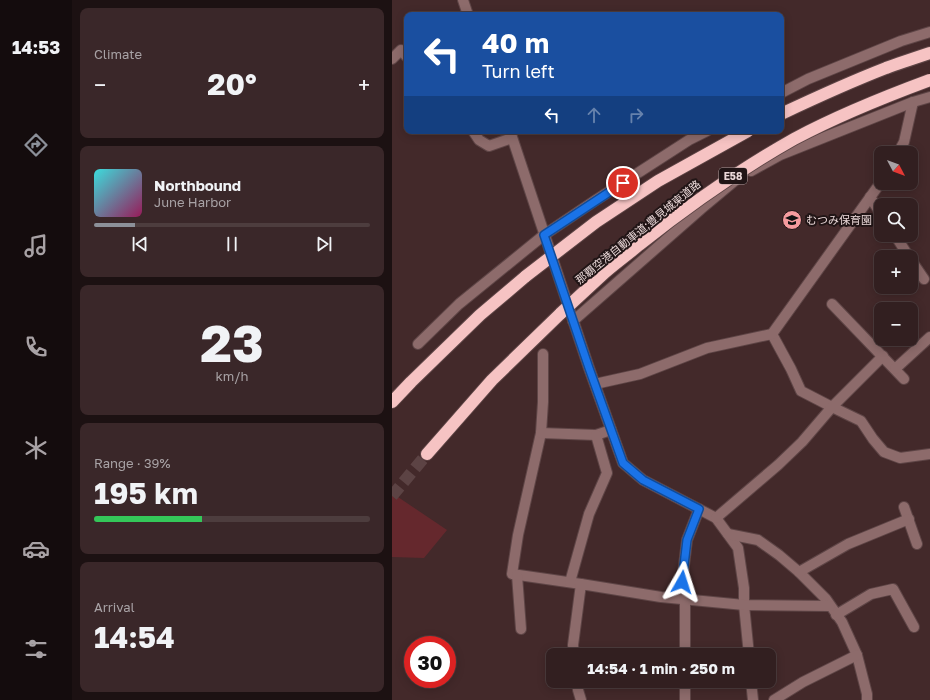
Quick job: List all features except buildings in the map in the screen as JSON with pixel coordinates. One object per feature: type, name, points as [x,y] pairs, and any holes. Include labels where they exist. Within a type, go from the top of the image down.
[{"type":"highway","points":[[784,113],[851,82],[930,53]]},
{"type":"highway","name":"那覇空港自動車道;豊見城東道路","points":[[427,454],[492,380],[602,275],[712,190],[795,139],[837,118],[930,80]]},
{"type":"highway","name":"那覇空港自動車道;豊見城東道路","points":[[392,402],[416,376],[480,315],[526,276],[596,222],[658,181],[743,134]]},
{"type":"street","points":[[463,0],[467,12]]},
{"type":"street","points":[[784,91],[808,79],[901,41],[930,32]]},
{"type":"street","points":[[392,59],[400,50],[404,54]]},
{"type":"street","points":[[574,321],[701,208],[741,176],[780,155],[913,102],[930,97]]},
{"type":"street","points":[[902,146],[913,102]]},
{"type":"street","points":[[475,134],[479,140],[489,146],[511,134],[544,235],[623,463],[643,480],[716,518],[738,548],[744,588],[744,605],[748,648]]},
{"type":"street","points":[[418,344],[459,304],[544,235],[689,140],[701,134]]},
{"type":"street","points":[[595,384],[640,374],[707,348],[772,334],[875,190]]},
{"type":"street","points":[[870,197],[874,203]]},
{"type":"street","points":[[918,271],[924,280]]},
{"type":"street","points":[[832,304],[904,379]]},
{"type":"street","points":[[772,334],[801,391],[832,408],[861,421],[884,452],[900,458],[930,454]]},
{"type":"street","points":[[895,369],[930,337]]},
{"type":"street","points":[[543,354],[544,402],[541,433],[518,535],[512,574],[661,597],[744,605],[830,606]]},
{"type":"street","points":[[716,518],[778,465],[802,442],[832,408],[883,356]]},
{"type":"street","points":[[541,433],[596,435],[611,430]]},
{"type":"street","points":[[573,648],[576,583],[589,514],[607,473],[596,435]]},
{"type":"street","points":[[904,507],[917,544]]},
{"type":"street","points":[[685,648],[685,599],[682,582],[687,540],[699,509]]},
{"type":"street","points":[[799,572],[848,544],[909,520]]},
{"type":"street","points":[[728,534],[758,540],[799,572],[826,599],[842,622],[857,655],[867,694],[867,700]]},
{"type":"street","points":[[517,575],[521,629]]},
{"type":"street","points":[[836,615],[871,594],[893,589],[914,627]]},
{"type":"street","points":[[774,700],[803,682],[857,655]]},
{"type":"street","points":[[578,688],[581,700]]},
{"type":"street","points":[[685,688],[685,700]]},
{"type":"street","points":[[752,688],[753,700]]},
{"type":"shaded area","points":[[392,493],[447,530],[424,558],[392,557]]},
{"type":"tunnel","points":[[392,496],[427,454]]},
{"type":"place","name":"むつみ保育園","points":[[792,220]]},
{"type":"route","points":[[623,183],[544,235],[623,463],[643,480],[699,509],[687,540],[682,582]]}]
